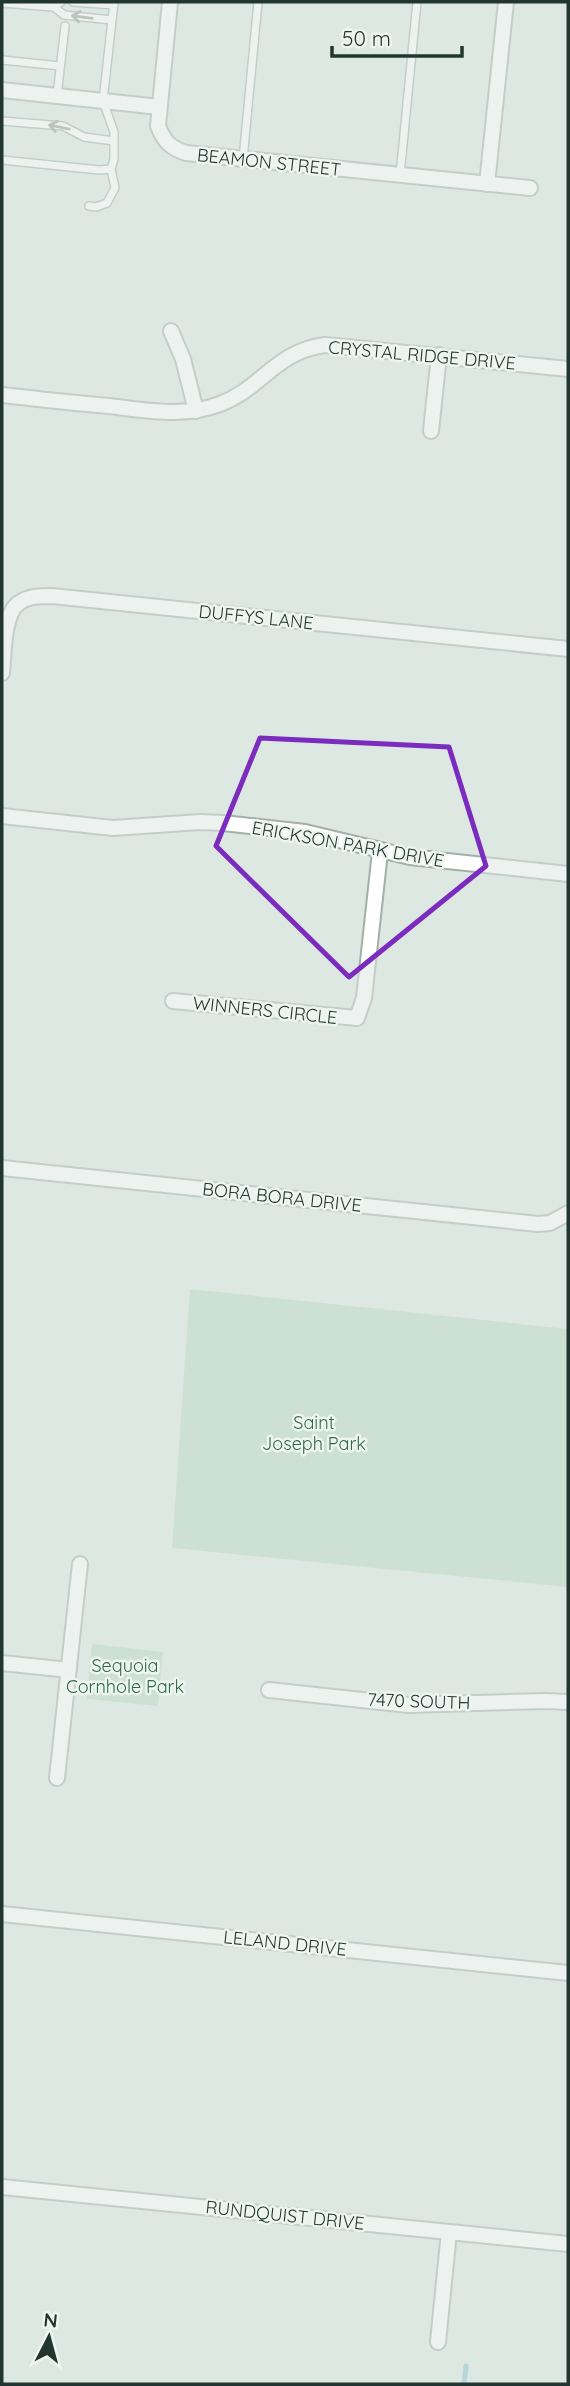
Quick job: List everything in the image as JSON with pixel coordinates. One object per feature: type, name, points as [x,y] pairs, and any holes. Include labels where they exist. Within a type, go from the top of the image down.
[{"type":"street","name":"BEAMON STREET","points":[[170,2],[158,126],[164,140],[174,149],[186,153],[530,188]]},
{"type":"street","points":[[487,184],[506,2]]},
{"type":"street","points":[[2,90],[159,107]]},
{"type":"street","points":[[171,331],[183,359],[196,411]]},
{"type":"street","name":"CRYSTAL RIDGE DRIVE","points":[[2,395],[148,410],[196,411],[221,404],[241,394],[281,360],[309,347],[345,345],[568,369]]},
{"type":"street","points":[[431,431],[439,355]]},
{"type":"street","name":"DUFFYS LANE","points":[[2,673],[10,614],[18,603],[35,597],[52,596],[568,649]]},
{"type":"street","name":"ERICKSON PARK DRIVE","points":[[2,816],[113,828],[223,823],[306,832],[410,858],[568,874]]},
{"type":"street","name":"WINNERS CIRCLE","points":[[173,1001],[358,1018],[364,998],[380,852]]},
{"type":"street","name":"BORA BORA DRIVE","points":[[2,1168],[538,1224],[551,1223],[565,1216]]},
{"type":"street","points":[[57,1778],[80,1564]]},
{"type":"street","points":[[2,1662],[69,1670]]},
{"type":"street","name":"7470 SOUTH","points":[[269,1690],[408,1705],[568,1702]]},
{"type":"street","name":"LELAND DRIVE","points":[[2,1914],[568,1973]]},
{"type":"street","name":"RUNDQUIST DRIVE","points":[[2,2186],[568,2244]]},
{"type":"street","points":[[438,2342],[449,2232]]},
{"type":"lane","points":[[54,7],[61,2]]},
{"type":"lane","points":[[73,2],[114,3],[103,100],[114,132],[114,159],[111,169],[115,188],[107,203],[96,207],[89,206]]},
{"type":"lane","points":[[243,159],[258,2]]},
{"type":"lane","points":[[400,175],[416,2]]},
{"type":"lane","points":[[2,3],[54,7],[64,15],[112,20]]},
{"type":"lane","points":[[57,96],[65,26]]},
{"type":"lane","points":[[2,60],[60,66]]},
{"type":"lane","points":[[2,121],[63,126],[84,136],[114,141]]},
{"type":"lane","points":[[2,160],[111,169]]},
{"type":"highlighted area","points":[[260,738],[449,747],[486,866],[349,977],[216,846]]},
{"type":"green space","name":"Saint Joseph Park","points":[[190,1289],[568,1329],[568,1587],[172,1548]]},
{"type":"green space","name":"Sequoia Cornhole Park","points":[[92,1644],[163,1652],[158,1706],[87,1699]]},
{"type":"waterway","points":[[464,2384],[466,2366]]}]
